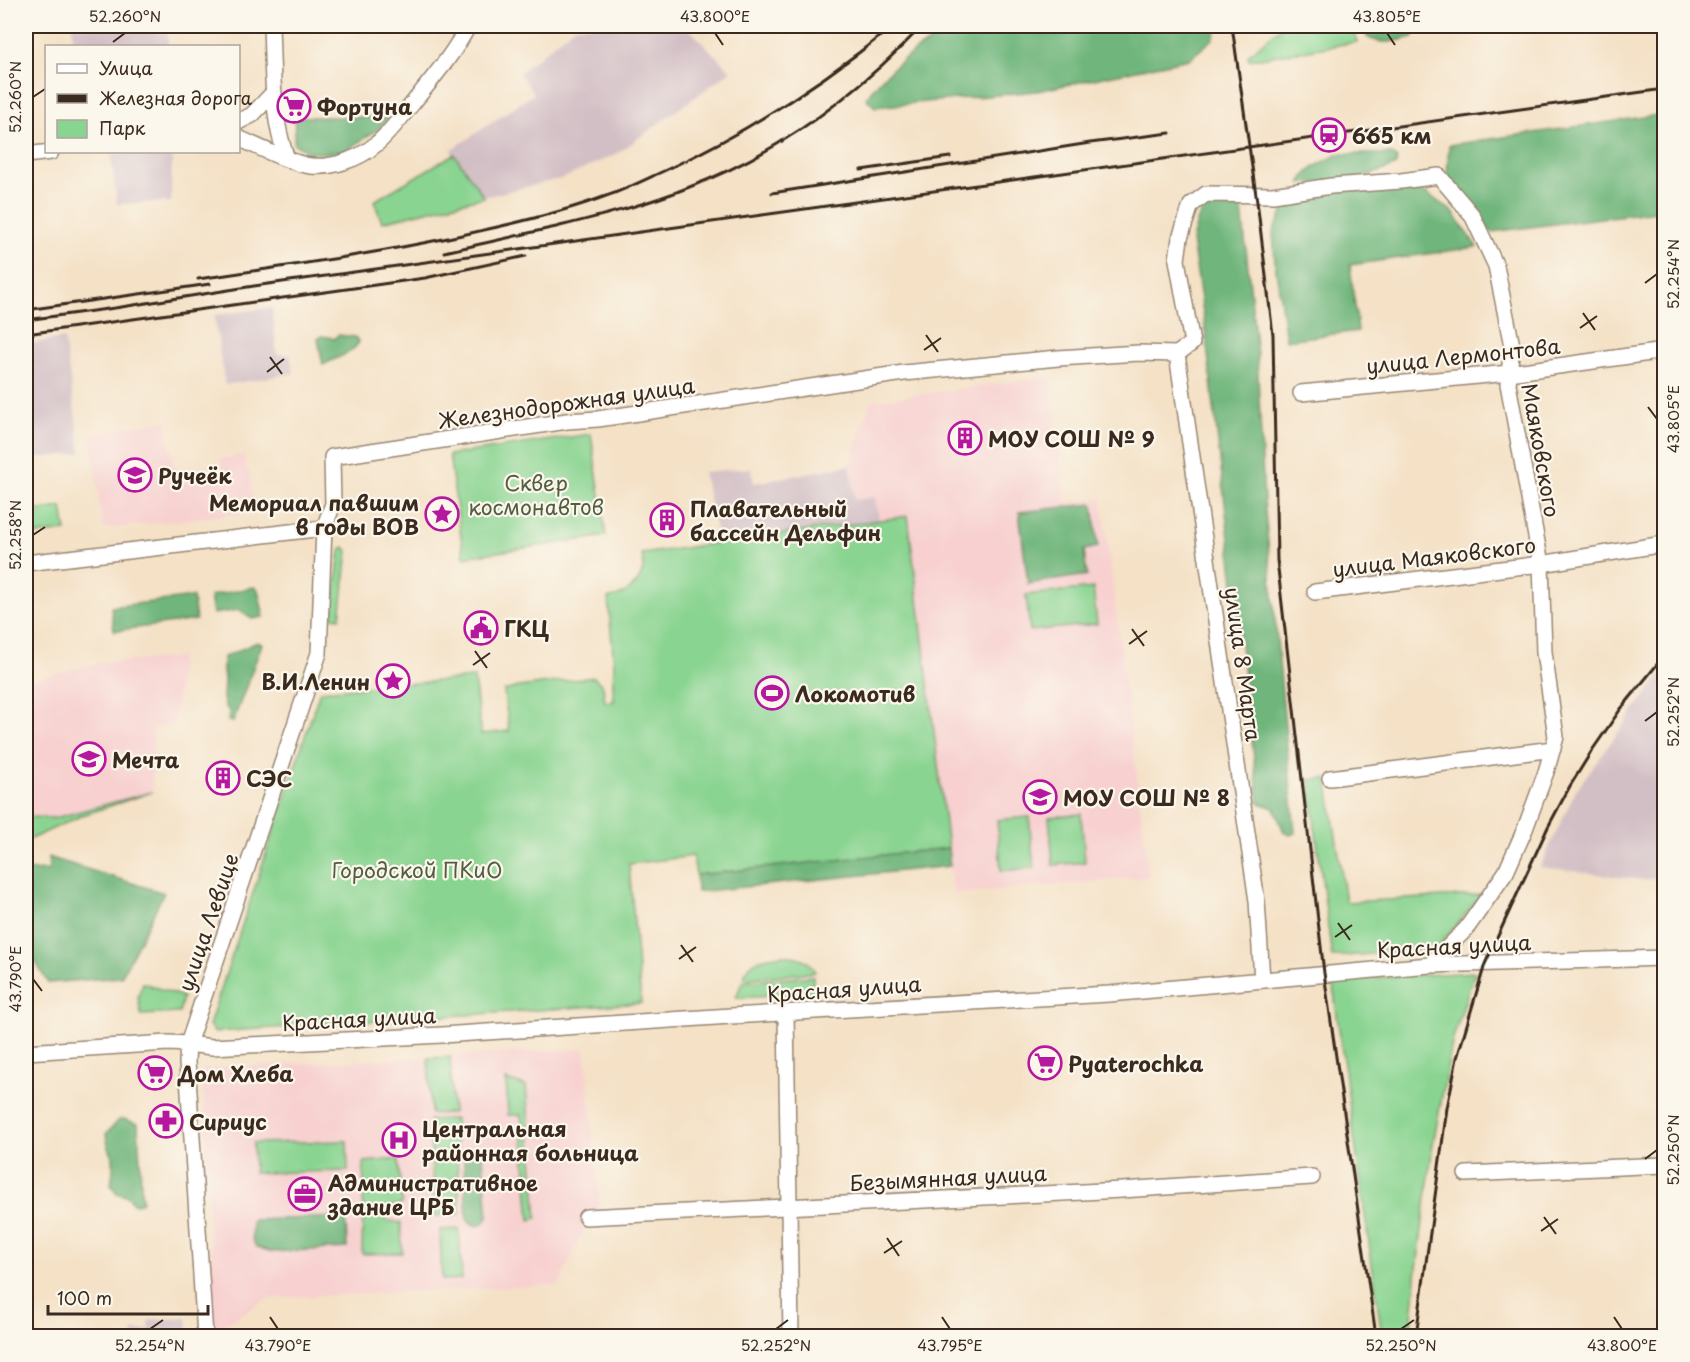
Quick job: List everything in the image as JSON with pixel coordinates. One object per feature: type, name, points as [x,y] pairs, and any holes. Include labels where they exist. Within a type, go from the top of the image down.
[{"type":"street","points":[[271,26],[274,92],[280,140],[287,159]]},
{"type":"street","points":[[240,139],[287,159],[311,166],[338,164],[357,157],[375,146],[390,131],[448,59],[468,26]]},
{"type":"street","points":[[240,121],[252,115],[274,92]]},
{"type":"street","points":[[26,155],[45,153]]},
{"type":"street","name":"Маяковского","points":[[1177,354],[1192,343],[1177,260],[1180,238],[1191,205],[1206,194],[1273,195],[1330,186],[1439,176],[1472,215],[1496,266],[1512,346],[1508,384],[1541,564],[1544,652],[1556,737],[1525,829],[1506,872],[1466,929],[1430,965]]},
{"type":"street","name":"улица Лермонтова","points":[[1301,393],[1509,373],[1665,351]]},
{"type":"street","name":"Железнодорожная улица","points":[[324,528],[333,504],[332,457],[904,373],[1075,357],[1139,353],[1177,354]]},
{"type":"street","name":"улица 8 Марта","points":[[1177,354],[1257,901],[1262,980]]},
{"type":"street","points":[[26,563],[324,528]]},
{"type":"street","name":"улица Левице","points":[[205,1336],[187,1062],[188,1044],[319,653],[324,528]]},
{"type":"street","name":"улица Маяковского","points":[[1315,592],[1541,564],[1665,544]]},
{"type":"street","points":[[1330,778],[1553,749]]},
{"type":"street","name":"Красная улица","points":[[26,1052],[168,1043],[212,1047],[442,1035],[1109,994],[1430,965],[1665,958]]},
{"type":"street","points":[[786,1013],[791,1336]]},
{"type":"street","points":[[1466,1174],[1665,1165]]},
{"type":"street","name":"Безымянная улица","points":[[586,1217],[1122,1190],[1312,1177]]},
{"type":"shaded area","points":[[72,26],[167,26],[168,45],[74,45]]},
{"type":"shaded area","points":[[576,26],[686,26],[731,71],[618,153],[564,178],[484,197],[451,150],[534,94],[519,73]]},
{"type":"shaded area","points":[[172,153],[171,202],[117,204],[111,154]]},
{"type":"shaded area","points":[[272,308],[277,354],[290,355],[294,373],[225,385],[214,315]]},
{"type":"shaded area","points":[[64,338],[81,453],[26,459],[26,344]]},
{"type":"shaded area","points":[[1050,377],[1066,503],[1102,498],[1149,877],[953,894],[908,516],[879,520],[875,497],[855,500],[850,465],[871,401]]},
{"type":"shaded area","name":"Ручеёк","points":[[166,421],[177,484],[222,474],[220,459],[244,455],[246,470],[249,470],[254,512],[103,529],[91,436],[111,433],[111,429]]},
{"type":"shaded area","points":[[850,465],[855,500],[875,497],[879,520],[719,543],[703,472],[751,468],[754,483]]},
{"type":"shaded area","name":"Мечта","points":[[181,657],[174,726],[153,727],[152,792],[55,818],[26,817],[26,681],[103,662]]},
{"type":"shaded area","points":[[1664,670],[1664,876],[1644,880],[1540,867],[1576,790]]},
{"type":"shaded area","name":"Центральная районная больница","points":[[585,1049],[600,1210],[586,1224],[559,1285],[267,1298],[214,1332],[202,1069]]},
{"type":"shaded area","points":[[187,1318],[188,1336],[133,1336],[132,1331],[150,1330],[149,1320]]},
{"type":"green space","points":[[960,26],[1218,26],[1213,39],[1189,59],[1037,91],[875,107],[866,98],[896,65],[933,40]]},
{"type":"green space","points":[[1282,26],[1354,26],[1357,42],[1249,60],[1248,55]]},
{"type":"green space","points":[[1364,26],[1416,26],[1417,29],[1413,37],[1384,42],[1367,37]]},
{"type":"green space","points":[[1664,114],[1664,210],[1491,232],[1447,175],[1449,145]]},
{"type":"green space","points":[[295,117],[389,117],[378,129],[347,150],[310,153],[294,144]]},
{"type":"green space","points":[[454,154],[484,197],[382,222],[374,201]]},
{"type":"green space","points":[[1339,154],[1391,154],[1397,158],[1396,165],[1373,174],[1300,184],[1311,170]]},
{"type":"green space","points":[[1380,188],[1423,191],[1452,211],[1477,247],[1350,265],[1358,331],[1286,340],[1273,232],[1283,211],[1295,198]]},
{"type":"green space","points":[[1216,200],[1233,201],[1242,209],[1257,355],[1264,500],[1295,833],[1290,835],[1284,832],[1274,808],[1259,803],[1204,319],[1192,240],[1198,219],[1205,207]]},
{"type":"green space","points":[[338,335],[355,337],[359,342],[348,353],[323,365],[318,339],[321,336],[334,339]]},
{"type":"green space","name":"Сквер космонавтов","points":[[591,434],[606,536],[464,557],[449,455]]},
{"type":"green space","points":[[1093,504],[1098,547],[1084,550],[1087,575],[1028,584],[1019,512]]},
{"type":"green space","points":[[62,507],[66,531],[26,536],[26,512]]},
{"type":"green space","name":"Городской ПКиО","points":[[908,516],[948,848],[696,875],[693,856],[629,864],[641,1003],[214,1032],[209,1025],[320,691],[474,678],[481,734],[509,731],[504,691],[519,687],[594,677],[603,686],[605,702],[614,701],[614,665],[608,598],[625,593],[638,581],[643,567],[642,554]]},
{"type":"green space","points":[[345,547],[348,551],[340,618],[332,617],[340,550]]},
{"type":"green space","points":[[254,587],[258,590],[264,617],[252,619],[240,610],[213,614],[210,596]]},
{"type":"green space","points":[[1093,588],[1097,624],[1030,631],[1026,595]]},
{"type":"green space","points":[[193,597],[196,620],[114,631],[111,607]]},
{"type":"green space","points":[[257,642],[262,644],[233,722],[228,721],[229,711],[224,704],[223,697],[224,657]]},
{"type":"green space","points":[[1327,778],[1346,902],[1482,895],[1436,949],[1332,957],[1309,780]]},
{"type":"green space","points":[[152,792],[83,815],[26,841],[26,817],[55,818]]},
{"type":"green space","points":[[1081,814],[1085,862],[1053,865],[1049,817]]},
{"type":"green space","points":[[1029,817],[1034,868],[1001,871],[997,820]]},
{"type":"green space","points":[[948,848],[950,866],[697,892],[696,875]]},
{"type":"green space","points":[[48,857],[164,893],[121,977],[48,983],[26,946],[26,871],[49,870]]},
{"type":"green space","points":[[782,955],[806,961],[815,972],[744,979],[753,963],[764,958]]},
{"type":"green space","points":[[1475,972],[1453,1038],[1433,1144],[1410,1336],[1382,1336],[1335,1001],[1334,980]]},
{"type":"green space","points":[[813,976],[813,994],[736,998],[742,982]]},
{"type":"green space","points":[[143,983],[183,997],[179,1013],[141,1015],[138,996]]},
{"type":"green space","points":[[450,1057],[453,1113],[431,1114],[428,1058]]},
{"type":"green space","points":[[506,1080],[526,1086],[537,1218],[530,1220],[521,1115],[508,1115]]},
{"type":"green space","points":[[124,1119],[138,1124],[142,1202],[137,1204],[133,1203],[129,1197],[117,1193],[111,1185],[113,1159],[106,1134],[119,1120]]},
{"type":"green space","points":[[455,1119],[460,1214],[435,1216],[429,1120]]},
{"type":"green space","points":[[347,1141],[348,1171],[254,1173],[253,1143]]},
{"type":"green space","points":[[473,1150],[483,1156],[488,1217],[478,1226],[467,1219],[464,1159],[467,1153]]},
{"type":"green space","points":[[398,1159],[402,1204],[386,1207],[386,1220],[401,1223],[402,1253],[362,1254],[364,1162]]},
{"type":"green space","points":[[346,1217],[347,1248],[272,1252],[256,1247],[252,1238],[252,1220]]},
{"type":"green space","points":[[459,1229],[462,1279],[442,1280],[440,1230]]},
{"type":"railway","points":[[198,279],[342,258],[449,238],[545,215],[614,193],[698,154],[757,122],[840,67],[893,26]]},
{"type":"railway","points":[[444,252],[622,210],[721,174],[784,140],[843,99],[922,26]]},
{"type":"railway","points":[[1232,26],[1273,335],[1277,560],[1324,973],[1376,1336]]},
{"type":"railway","points":[[26,320],[254,286],[1664,89]]},
{"type":"railway","points":[[772,193],[1090,143],[1170,133]]},
{"type":"railway","points":[[861,170],[950,157]]},
{"type":"railway","points":[[26,334],[425,278],[526,256]]},
{"type":"railway","points":[[26,310],[210,284]]},
{"type":"railway","points":[[1416,1336],[1447,1108],[1457,1058],[1485,964],[1548,827],[1570,786],[1620,710],[1664,656]]},
{"type":"place","name":"Фортуна","points":[[294,106]]},
{"type":"place","name":"665 км","points":[[1329,135]]},
{"type":"place","name":"МОУ СОШ № 9","points":[[965,438]]},
{"type":"place","name":"Ручеёк","points":[[135,475]]},
{"type":"place","name":"Мемориал павшим в годы ВОВ","points":[[442,514]]},
{"type":"place","name":"Плавательный бассейн Дельфин","points":[[667,520]]},
{"type":"place","name":"ГКЦ","points":[[481,628]]},
{"type":"place","name":"В.И.Ленин","points":[[393,681]]},
{"type":"place","name":"Локомотив","points":[[772,693]]},
{"type":"place","name":"Мечта","points":[[89,759]]},
{"type":"place","name":"СЭС","points":[[223,778]]},
{"type":"place","name":"МОУ СОШ № 8","points":[[1040,797]]},
{"type":"place","name":"Pyaterochka","points":[[1045,1063]]},
{"type":"place","name":"Дом Хлеба","points":[[155,1073]]},
{"type":"place","name":"Сириус","points":[[166,1121]]},
{"type":"place","name":"Центральная районная больница","points":[[399,1140]]},
{"type":"place","name":"Административное здание ЦРБ","points":[[305,1194]]}]
